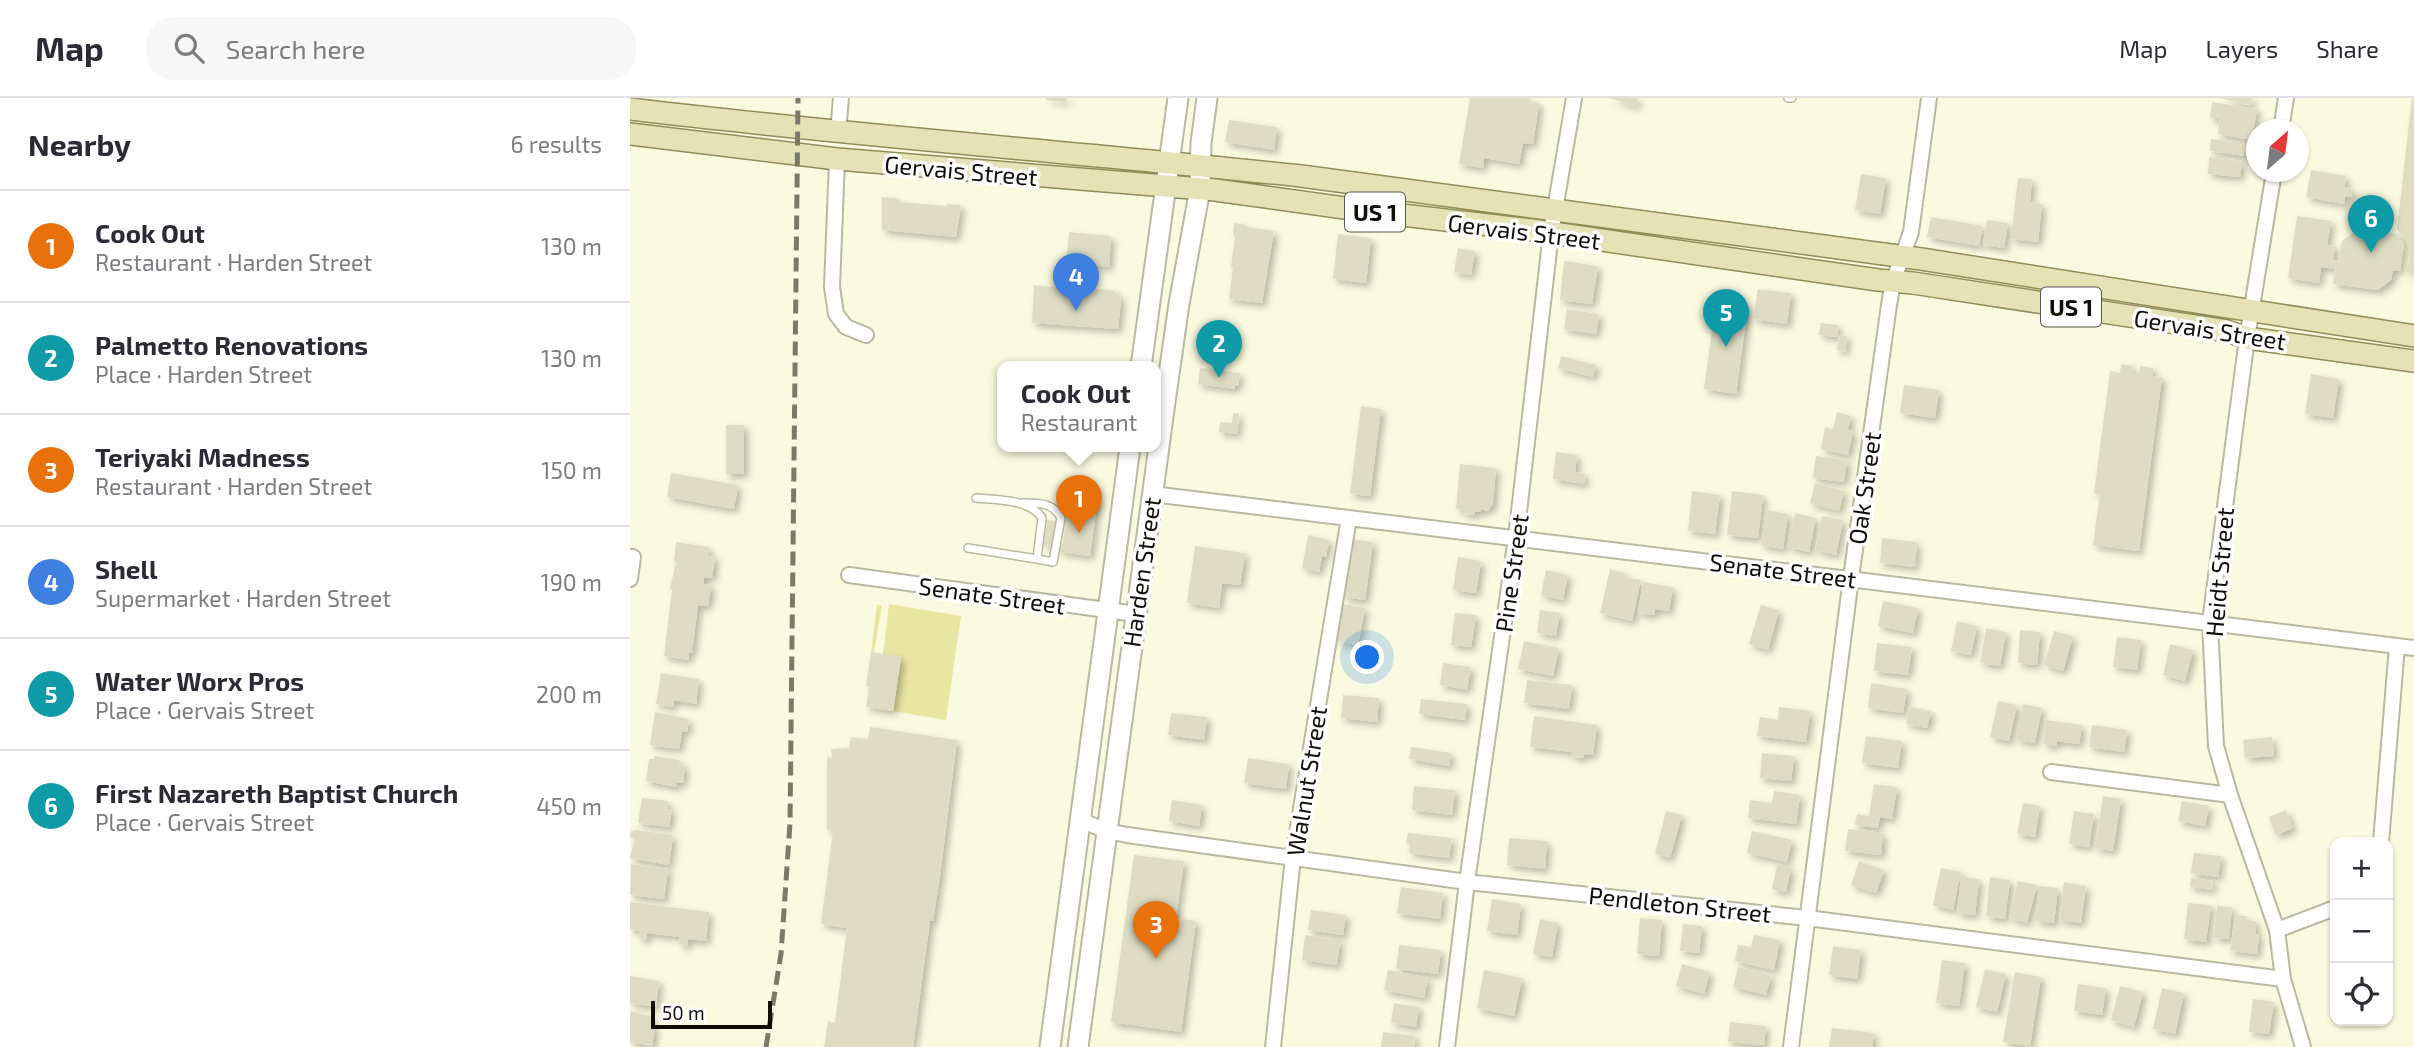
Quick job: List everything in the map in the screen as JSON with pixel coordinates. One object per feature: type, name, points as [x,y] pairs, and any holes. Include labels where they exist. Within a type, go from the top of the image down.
[{"type":"main road","points":[[1142,361],[1178,98]]},
{"type":"main road","name":"Harden Street","points":[[1161,431],[1179,304],[1200,189],[1207,98]]},
{"type":"main road","name":"Gervais Street","points":[[630,109],[838,133],[1200,164],[1902,257],[2414,336]]},
{"type":"main road","name":"Gervais Street","points":[[630,134],[837,159],[1200,189],[1551,233],[2227,331],[2247,338],[2414,361]]},
{"type":"main road","name":"Harden Street","points":[[1050,1047],[1129,452]]},
{"type":"main road","name":"Harden Street","points":[[1078,1047],[1158,452]]},
{"type":"street","points":[[838,133],[841,98]]},
{"type":"street","name":"Pine Street","points":[[1447,1047],[1467,882],[1516,538],[1551,233],[1574,98]]},
{"type":"street","name":"Oak Street","points":[[1791,1047],[1851,578],[1894,282],[1911,232],[1929,98]]},
{"type":"street","points":[[2283,119],[2286,98]]},
{"type":"street","points":[[837,159],[832,288],[836,314],[846,327],[866,334]]},
{"type":"street","name":"Heidt Street","points":[[2272,182],[2247,338],[2210,622],[2216,746],[2230,795],[2277,930],[2283,979],[2303,1047]]},
{"type":"street","name":"Senate Street","points":[[1152,494],[2414,648]]},
{"type":"street","name":"Walnut Street","points":[[1273,1047],[1293,857],[1349,517]]},
{"type":"street","points":[[630,579],[631,557]]},
{"type":"street","name":"Senate Street","points":[[849,576],[1136,614]]},
{"type":"street","points":[[2381,837],[2397,646]]},
{"type":"street","points":[[2051,772],[2230,795]]},
{"type":"street","name":"Pendleton Street","points":[[1080,820],[1107,831],[1467,882],[1807,918],[2283,979]]},
{"type":"street","points":[[2277,930],[2330,910]]},
{"type":"lane","points":[[968,548],[1053,562],[1061,518],[1052,506],[1042,503],[976,498]]},
{"type":"lane","points":[[1018,503],[1037,511],[1042,518],[1037,559]]},
{"type":"shaded area","points":[[877,604],[882,606],[874,653],[871,652]]},
{"type":"shaded area","points":[[889,604],[961,616],[946,720],[893,711],[901,657],[883,654]]},
{"type":"building","points":[[1046,98],[1067,98],[1066,102]]},
{"type":"building","points":[[1470,98],[1529,98],[1529,101],[1539,103],[1533,144],[1523,143],[1519,164],[1484,158],[1483,168],[1459,164]]},
{"type":"building","points":[[1609,98],[1638,98],[1636,106]]},
{"type":"building","points":[[2220,98],[2252,98],[2251,106]]},
{"type":"building","points":[[2412,98],[2414,273],[2407,272],[2410,246],[2397,229]]},
{"type":"building","points":[[2212,102],[2257,109],[2255,119],[2246,119],[2246,139],[2218,134],[2220,119],[2210,118]]},
{"type":"building","points":[[1229,120],[1277,127],[1274,150],[1225,142]]},
{"type":"building","points":[[2211,139],[2246,144],[2246,156],[2210,151]]},
{"type":"building","points":[[2209,157],[2242,161],[2240,177],[2208,174]]},
{"type":"building","points":[[2311,170],[2346,176],[2344,187],[2353,189],[2351,197],[2345,196],[2344,204],[2306,197]]},
{"type":"building","points":[[1861,174],[1886,178],[1880,214],[1855,210]]},
{"type":"building","points":[[2018,178],[2032,179],[2030,202],[2042,204],[2038,242],[2011,239]]},
{"type":"building","points":[[882,197],[897,198],[897,202],[961,205],[956,237],[882,230]]},
{"type":"building","points":[[2297,216],[2331,221],[2327,245],[2335,246],[2333,260],[2339,261],[2342,241],[2360,228],[2396,234],[2404,244],[2400,271],[2393,270],[2391,280],[2378,290],[2333,284],[2335,269],[2321,267],[2319,283],[2288,278]]},
{"type":"building","points":[[1931,217],[1983,226],[1979,246],[1927,237]]},
{"type":"building","points":[[1987,220],[2008,223],[2004,248],[1983,245]]},
{"type":"building","points":[[1234,223],[1274,231],[1262,303],[1229,299]]},
{"type":"building","points":[[1069,232],[1111,236],[1109,267],[1090,265],[1088,291],[1113,290],[1121,299],[1118,329],[1032,323],[1034,285],[1070,289],[1072,264],[1066,264]]},
{"type":"building","points":[[1338,234],[1371,238],[1366,283],[1333,279]]},
{"type":"building","points":[[1458,248],[1475,251],[1471,275],[1454,272]]},
{"type":"building","points":[[1564,261],[1598,266],[1592,304],[1560,300]]},
{"type":"building","points":[[1758,289],[1791,293],[1787,324],[1753,319]]},
{"type":"building","points":[[1716,301],[1748,305],[1736,394],[1704,389]]},
{"type":"building","points":[[1567,309],[1599,314],[1596,334],[1564,329]]},
{"type":"building","points":[[1821,323],[1838,325],[1837,337],[1819,335]]},
{"type":"building","points":[[1839,335],[1847,336],[1845,352],[1837,350]]},
{"type":"building","points":[[1561,356],[1596,365],[1593,377],[1558,368]]},
{"type":"building","points":[[2121,364],[2133,366],[2132,373],[2139,374],[2140,366],[2153,368],[2152,376],[2162,377],[2139,551],[2093,545],[2100,493],[2094,493],[2110,371],[2120,373]]},
{"type":"building","points":[[1200,368],[1240,373],[1238,386],[1235,385],[1234,389],[1198,384]]},
{"type":"building","points":[[2311,374],[2339,379],[2333,418],[2305,414]]},
{"type":"building","points":[[1904,385],[1939,390],[1935,418],[1900,413]]},
{"type":"building","points":[[1361,406],[1381,409],[1370,496],[1350,494]]},
{"type":"building","points":[[1837,412],[1851,416],[1848,430],[1853,431],[1848,455],[1821,449],[1825,427],[1833,429]]},
{"type":"building","points":[[1233,413],[1239,414],[1237,434],[1219,432],[1220,422],[1232,423]]},
{"type":"building","points":[[726,425],[744,425],[744,474],[726,474]]},
{"type":"building","points":[[1556,452],[1577,455],[1575,472],[1585,473],[1584,484],[1553,479]]},
{"type":"building","points":[[1816,456],[1847,460],[1844,482],[1813,478]]},
{"type":"building","points":[[1460,464],[1496,468],[1493,503],[1488,511],[1481,509],[1481,512],[1475,512],[1474,515],[1464,514],[1465,510],[1456,509]]},
{"type":"building","points":[[671,473],[738,485],[734,509],[667,497]]},
{"type":"building","points":[[1815,483],[1844,491],[1839,511],[1810,503]]},
{"type":"building","points":[[1692,491],[1720,495],[1715,534],[1688,531]]},
{"type":"building","points":[[1732,491],[1763,495],[1758,538],[1727,535]]},
{"type":"building","points":[[1070,494],[1098,498],[1090,556],[1061,552],[1061,549],[1043,546],[1047,520],[1056,521],[1053,545],[1062,546]]},
{"type":"building","points":[[1766,510],[1788,514],[1783,549],[1761,545]]},
{"type":"building","points":[[1795,513],[1816,518],[1809,552],[1788,547]]},
{"type":"building","points":[[1822,516],[1843,520],[1836,555],[1815,550]]},
{"type":"building","points":[[1308,535],[1329,540],[1326,557],[1322,556],[1319,572],[1302,568]]},
{"type":"building","points":[[1882,538],[1917,542],[1915,567],[1880,563]]},
{"type":"building","points":[[1351,539],[1373,542],[1365,600],[1343,597]]},
{"type":"building","points":[[676,542],[709,547],[708,556],[715,557],[712,578],[704,577],[703,584],[711,585],[708,606],[698,605],[692,653],[689,652],[688,660],[664,656]]},
{"type":"building","points":[[1195,546],[1245,553],[1240,585],[1222,583],[1219,608],[1187,603]]},
{"type":"building","points":[[1458,557],[1481,561],[1476,593],[1453,590]]},
{"type":"building","points":[[1610,569],[1625,573],[1624,577],[1641,580],[1632,621],[1600,613]]},
{"type":"building","points":[[1546,570],[1568,575],[1563,600],[1541,595]]},
{"type":"building","points":[[1643,582],[1673,587],[1669,611],[1655,609],[1654,615],[1638,613]]},
{"type":"building","points":[[1883,601],[1918,608],[1913,633],[1878,626]]},
{"type":"building","points":[[1342,604],[1365,608],[1358,645],[1336,641]]},
{"type":"building","points":[[1761,605],[1779,610],[1768,650],[1749,644]]},
{"type":"building","points":[[1540,610],[1560,613],[1556,636],[1537,633]]},
{"type":"building","points":[[1455,613],[1476,615],[1471,647],[1451,645]]},
{"type":"building","points":[[1957,621],[1977,626],[1971,655],[1951,651]]},
{"type":"building","points":[[1986,628],[2006,632],[2000,666],[1980,663]]},
{"type":"building","points":[[2020,630],[2040,632],[2037,665],[2018,663]]},
{"type":"building","points":[[2054,631],[2073,636],[2063,671],[2044,665]]},
{"type":"building","points":[[2117,637],[2141,640],[2137,670],[2113,667]]},
{"type":"building","points":[[1524,641],[1559,648],[1553,676],[1518,669]]},
{"type":"building","points":[[1877,643],[1912,647],[1908,675],[1874,671]]},
{"type":"building","points":[[2170,644],[2193,650],[2185,681],[2163,675]]},
{"type":"building","points":[[871,652],[901,657],[893,711],[866,707]]},
{"type":"building","points":[[1443,663],[1471,667],[1467,690],[1440,685]]},
{"type":"building","points":[[661,673],[699,679],[696,704],[674,700],[673,707],[656,704]]},
{"type":"building","points":[[1527,680],[1572,685],[1569,709],[1524,703]]},
{"type":"building","points":[[1871,683],[1907,689],[1903,713],[1868,708]]},
{"type":"building","points":[[1343,695],[1379,698],[1377,722],[1341,718]]},
{"type":"building","points":[[1421,699],[1467,704],[1465,720],[1419,714]]},
{"type":"building","points":[[1998,701],[2017,705],[2009,741],[1990,737]]},
{"type":"building","points":[[2023,704],[2042,708],[2035,743],[2016,740]]},
{"type":"building","points":[[1779,707],[1810,711],[1806,742],[1757,736],[1760,717],[1778,720]]},
{"type":"building","points":[[1910,707],[1931,711],[1927,728],[1906,724]]},
{"type":"building","points":[[655,712],[689,719],[687,732],[682,731],[679,749],[650,745]]},
{"type":"building","points":[[1171,713],[1207,717],[1204,740],[1168,735]]},
{"type":"building","points":[[1534,716],[1597,725],[1593,755],[1571,757],[1572,752],[1530,747]]},
{"type":"building","points":[[2046,720],[2082,725],[2079,744],[2057,741],[2056,746],[2043,744]]},
{"type":"building","points":[[2092,725],[2127,730],[2124,752],[2089,747]]},
{"type":"building","points":[[870,727],[957,740],[940,876],[933,921],[930,921],[913,1047],[824,1047],[828,1021],[835,1023],[847,928],[821,924],[833,830],[827,830],[827,757],[832,758],[831,749],[849,748],[851,737],[868,739]]},
{"type":"building","points":[[1866,736],[1902,741],[1898,768],[1862,763]]},
{"type":"building","points":[[2272,737],[2274,756],[2245,758],[2243,740]]},
{"type":"building","points":[[1411,747],[1451,753],[1449,766],[1409,759]]},
{"type":"building","points":[[1762,753],[1794,756],[1791,781],[1760,778]]},
{"type":"building","points":[[654,756],[680,760],[679,765],[685,766],[683,783],[677,782],[676,787],[646,781],[649,759],[654,759]]},
{"type":"building","points":[[1248,758],[1289,764],[1286,789],[1244,783]]},
{"type":"building","points":[[1874,784],[1897,787],[1892,819],[1880,817],[1878,828],[1855,825],[1857,814],[1869,816]]},
{"type":"building","points":[[1414,786],[1455,790],[1452,815],[1412,810]]},
{"type":"building","points":[[1774,791],[1800,795],[1796,824],[1748,818],[1750,800],[1772,803]]},
{"type":"building","points":[[2103,796],[2121,799],[2113,851],[2095,848]]},
{"type":"building","points":[[642,798],[668,801],[667,809],[672,809],[669,827],[638,823]]},
{"type":"building","points":[[1172,800],[1202,805],[1199,826],[1169,821]]},
{"type":"building","points":[[2182,801],[2209,806],[2205,826],[2178,821]]},
{"type":"building","points":[[2023,803],[2040,806],[2035,837],[2017,834]]},
{"type":"building","points":[[2286,810],[2293,828],[2276,835],[2269,817]]},
{"type":"building","points":[[1666,811],[1682,815],[1670,858],[1655,854]]},
{"type":"building","points":[[2074,811],[2094,814],[2089,847],[2069,844]]},
{"type":"building","points":[[1848,829],[1883,833],[1881,855],[1845,851]]},
{"type":"building","points":[[631,831],[673,835],[669,865],[630,858],[635,838],[630,837]]},
{"type":"building","points":[[1752,831],[1792,840],[1787,862],[1747,853]]},
{"type":"building","points":[[1408,833],[1452,838],[1449,858],[1409,853],[1410,844],[1406,843]]},
{"type":"building","points":[[1509,838],[1547,841],[1545,869],[1507,865]]},
{"type":"building","points":[[2194,853],[2221,856],[2218,877],[2191,873]]},
{"type":"building","points":[[1134,855],[1184,861],[1176,918],[1196,921],[1181,1032],[1111,1022]]},
{"type":"building","points":[[1859,861],[1884,870],[1876,893],[1851,885]]},
{"type":"building","points":[[631,864],[668,869],[664,899],[630,895]]},
{"type":"building","points":[[1777,865],[1791,868],[1786,892],[1772,889]]},
{"type":"building","points":[[1941,868],[1961,872],[1953,910],[1933,905]]},
{"type":"building","points":[[1961,877],[1979,879],[1975,915],[1957,913]]},
{"type":"building","points":[[1990,877],[2010,880],[2005,919],[1986,916]]},
{"type":"building","points":[[2191,878],[2213,881],[2212,890],[2190,887]]},
{"type":"building","points":[[2018,881],[2037,885],[2027,923],[2009,918]]},
{"type":"building","points":[[2064,882],[2086,886],[2081,923],[2059,920]]},
{"type":"building","points":[[2039,886],[2058,888],[2054,923],[2035,921]]},
{"type":"building","points":[[1401,887],[1443,893],[1440,919],[1397,913]]},
{"type":"building","points":[[1492,899],[1521,904],[1517,935],[1487,931]]},
{"type":"building","points":[[630,902],[709,912],[706,941],[688,939],[688,946],[679,944],[680,937],[647,933],[647,940],[639,939],[640,931],[630,930]]},
{"type":"building","points":[[2188,903],[2211,905],[2206,942],[2184,939]]},
{"type":"building","points":[[2217,906],[2232,907],[2229,939],[2214,938]]},
{"type":"building","points":[[1311,910],[1346,915],[1343,935],[1308,930]]},
{"type":"building","points":[[2235,915],[2247,916],[2246,920],[2256,921],[2256,934],[2259,935],[2257,954],[2230,951]]},
{"type":"building","points":[[1640,918],[1662,920],[1659,956],[1637,954]]},
{"type":"building","points":[[1540,919],[1558,923],[1552,957],[1533,954]]},
{"type":"building","points":[[1683,924],[1702,926],[1699,953],[1680,951]]},
{"type":"building","points":[[1305,935],[1340,940],[1337,965],[1302,960]]},
{"type":"building","points":[[1754,935],[1780,940],[1774,970],[1735,961],[1738,945],[1751,947]]},
{"type":"building","points":[[1399,945],[1441,950],[1438,974],[1396,969]]},
{"type":"building","points":[[1833,946],[1861,950],[1857,979],[1829,975]]},
{"type":"building","points":[[1942,960],[1965,963],[1959,1006],[1936,1003]]},
{"type":"building","points":[[1682,964],[1710,972],[1704,994],[1676,986]]},
{"type":"building","points":[[1738,967],[1771,976],[1766,995],[1733,987]]},
{"type":"building","points":[[1985,969],[2006,974],[1997,1012],[1976,1007]]},
{"type":"building","points":[[1388,970],[1428,978],[1424,998],[1384,990]]},
{"type":"building","points":[[1484,970],[1522,978],[1514,1016],[1477,1008]]},
{"type":"building","points":[[2015,972],[2041,977],[2030,1046],[2003,1042]]},
{"type":"building","points":[[630,976],[659,981],[656,1007],[630,1003]]},
{"type":"building","points":[[2078,984],[2106,988],[2102,1015],[2074,1011]]},
{"type":"building","points":[[2120,986],[2143,992],[2134,1027],[2111,1020]]},
{"type":"building","points":[[2162,988],[2184,993],[2175,1034],[2153,1029]]},
{"type":"building","points":[[2253,999],[2274,1002],[2269,1034],[2249,1032]]},
{"type":"building","points":[[1394,1003],[1419,1007],[1416,1027],[1391,1023]]},
{"type":"building","points":[[630,1011],[653,1017],[651,1026],[655,1027],[652,1046],[630,1042]]},
{"type":"building","points":[[1730,1022],[1766,1026],[1764,1045],[1728,1042]]},
{"type":"building","points":[[1832,1028],[1874,1033],[1872,1047],[1829,1047]]},
{"type":"building","points":[[1383,1032],[1415,1036],[1414,1047],[1381,1047]]},
{"type":"railway","points":[[766,1047],[781,954],[790,823],[798,98]]},
{"type":"place","name":"First Nazareth Baptist Church","points":[[2371,253]]},
{"type":"place","name":"Shell","points":[[1076,311]]},
{"type":"place","name":"Water Worx Pros","points":[[1726,347]]},
{"type":"place","name":"Palmetto Renovations","points":[[1219,378]]},
{"type":"place","name":"Cook Out","points":[[1079,533]]},
{"type":"place","name":"Teriyaki Madness","points":[[1156,959]]}]
